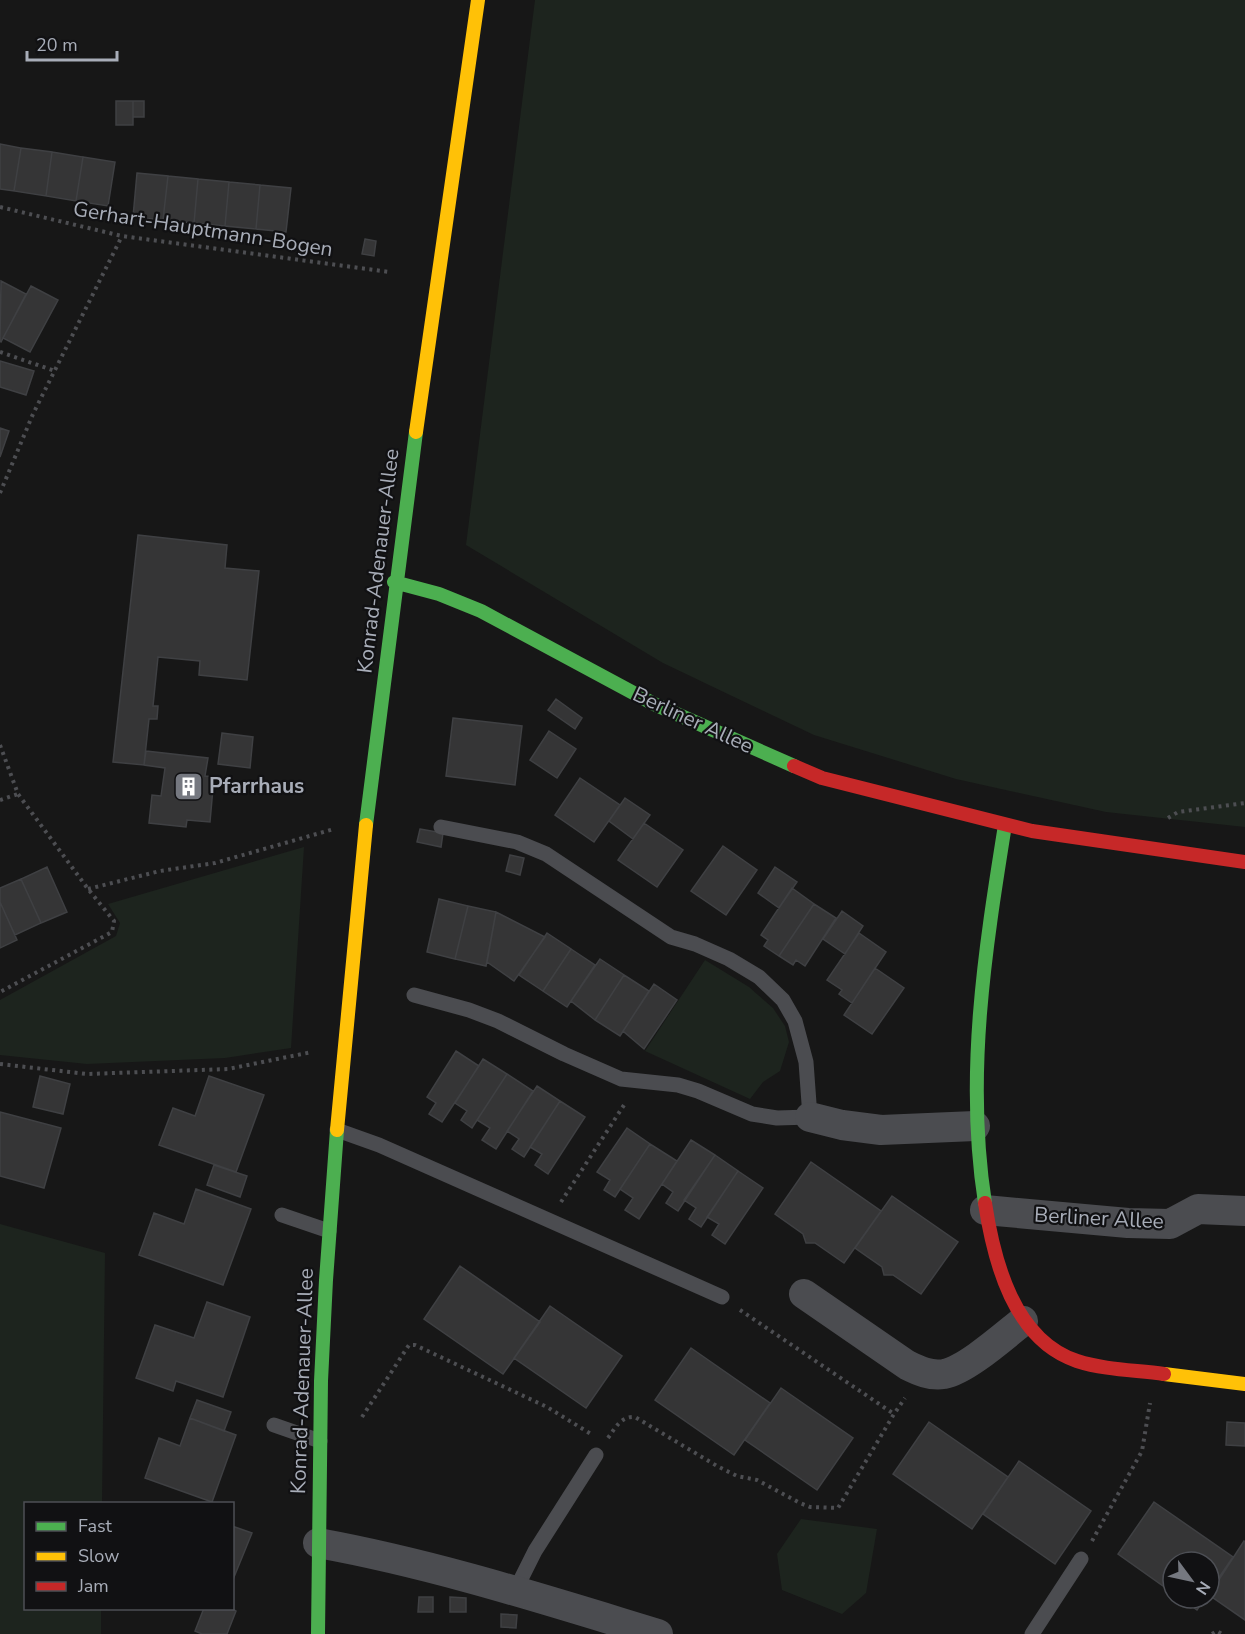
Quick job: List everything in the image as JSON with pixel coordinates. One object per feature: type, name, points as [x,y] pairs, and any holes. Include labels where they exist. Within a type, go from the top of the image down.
[{"type":"street","name":"Konrad-Adenauer-Allee","points":[[318,1634],[320,1441],[328,1231],[343,1045],[394,582],[478,0]]},
{"type":"street","name":"Berliner Allee","points":[[394,582],[439,594],[481,611],[654,704],[822,778],[1032,831],[1245,862]]},
{"type":"street","points":[[1005,825],[992,908],[979,1024],[975,1126],[985,1210],[997,1258],[1009,1292],[1023,1322],[1060,1353],[1090,1364],[1245,1384]]},
{"type":"street","points":[[810,1117],[842,1125],[881,1130],[975,1126]]},
{"type":"street","name":"Berliner Allee","points":[[985,1210],[1128,1223],[1170,1224],[1198,1209],[1245,1211]]},
{"type":"street","points":[[804,1294],[907,1365],[923,1373],[944,1374],[964,1366],[1023,1322]]},
{"type":"street","points":[[318,1543],[387,1556],[658,1634]]},
{"type":"lane","points":[[414,995],[498,1021],[621,1079],[678,1085],[698,1090],[752,1114],[777,1118],[810,1117],[806,1062],[795,1021],[783,1000],[759,977],[729,959],[695,944],[671,937],[546,854],[517,842],[441,827]]},
{"type":"lane","points":[[337,1130],[379,1145],[722,1298]]},
{"type":"lane","points":[[282,1215],[328,1231]]},
{"type":"lane","points":[[274,1425],[320,1441]]},
{"type":"lane","points":[[515,1591],[535,1551],[601,1449]]},
{"type":"lane","points":[[1032,1634],[1082,1559]]},
{"type":"path","name":"Gerhart-Hauptmann-Bogen","points":[[0,207],[122,236],[389,272]]},
{"type":"path","points":[[0,493],[33,414],[122,236]]},
{"type":"path","points":[[0,352],[55,371]]},
{"type":"path","points":[[0,745],[18,794],[114,921],[112,932],[0,992]]},
{"type":"path","points":[[0,800],[18,794]]},
{"type":"path","points":[[1141,847],[1163,822],[1178,812],[1245,803]]},
{"type":"path","points":[[88,889],[160,871],[216,863],[315,836],[367,817]]},
{"type":"path","points":[[0,1064],[87,1074],[228,1069],[343,1045]]},
{"type":"path","points":[[550,1220],[640,1081]]},
{"type":"path","points":[[722,1298],[894,1414]]},
{"type":"path","points":[[362,1418],[409,1345],[415,1345],[547,1407],[601,1449],[619,1422],[627,1417],[635,1417],[737,1476],[757,1480],[810,1507],[838,1508],[894,1414],[923,1373]]},
{"type":"path","points":[[1082,1559],[1142,1451],[1154,1372]]},
{"type":"path","points":[[1212,1634],[1217,1631],[1222,1634]]},
{"type":"shaded area","points":[[535,0],[1245,0],[1245,827],[1106,812],[956,779],[814,735],[663,663],[466,545]]},
{"type":"shaded area","points":[[304,847],[291,1048],[225,1058],[87,1064],[0,1055],[0,1000],[116,936],[120,923],[108,904]]},
{"type":"shaded area","points":[[705,960],[749,987],[773,1008],[785,1026],[789,1042],[780,1071],[763,1082],[750,1099],[645,1051]]},
{"type":"shaded area","points":[[0,1224],[105,1253],[102,1502],[24,1502],[24,1610],[101,1610],[101,1634],[0,1634]]},
{"type":"shaded area","points":[[801,1519],[877,1529],[866,1593],[842,1614],[782,1590],[777,1554]]},
{"type":"building","points":[[116,101],[133,101],[133,125],[116,125]]},
{"type":"building","points":[[133,101],[144,101],[144,117],[133,117]]},
{"type":"building","points":[[0,144],[21,148],[14,191],[0,189]]},
{"type":"building","points":[[21,148],[52,152],[46,196],[14,191]]},
{"type":"building","points":[[52,152],[83,157],[76,201],[46,196]]},
{"type":"building","points":[[83,157],[115,162],[108,206],[76,201]]},
{"type":"building","points":[[137,173],[168,176],[163,220],[133,217]]},
{"type":"building","points":[[168,176],[198,179],[194,223],[163,220]]},
{"type":"building","points":[[198,179],[229,182],[225,226],[194,223]]},
{"type":"building","points":[[229,182],[260,185],[256,229],[225,226]]},
{"type":"building","points":[[260,185],[291,188],[286,232],[256,229]]},
{"type":"building","points":[[365,239],[376,241],[374,256],[362,254]]},
{"type":"building","points":[[1,281],[26,294],[1,342],[0,341]]},
{"type":"building","points":[[31,286],[58,300],[30,352],[3,338]]},
{"type":"building","points":[[0,361],[34,371],[26,395],[0,387]]},
{"type":"building","points":[[0,428],[9,431],[0,457]]},
{"type":"building","points":[[138,535],[227,545],[225,568],[259,571],[247,680],[199,675],[200,661],[158,657],[153,706],[158,706],[157,719],[149,719],[144,765],[113,762]]},
{"type":"building","points":[[556,699],[582,718],[575,729],[548,710]]},
{"type":"building","points":[[453,718],[522,726],[515,785],[446,776]]},
{"type":"building","points":[[549,731],[576,749],[557,778],[530,760]]},
{"type":"building","points":[[222,733],[253,737],[250,768],[218,764]]},
{"type":"building","name":"Pfarrhaus","points":[[146,751],[208,758],[205,776],[214,777],[210,822],[187,820],[186,827],[149,823],[152,795],[161,796],[165,768],[144,765]]},
{"type":"building","points":[[580,778],[620,805],[594,842],[555,815]]},
{"type":"building","points":[[625,798],[650,815],[633,839],[609,821]]},
{"type":"building","points":[[644,823],[683,850],[657,887],[618,860]]},
{"type":"building","points":[[420,829],[443,833],[441,847],[417,842]]},
{"type":"building","points":[[723,846],[757,870],[726,915],[691,891]]},
{"type":"building","points":[[510,855],[524,858],[520,875],[506,871]]},
{"type":"building","points":[[47,867],[67,912],[41,923],[21,879]]},
{"type":"building","points":[[775,867],[797,882],[779,908],[758,893]]},
{"type":"building","points":[[21,879],[41,923],[15,935],[0,902],[0,888]]},
{"type":"building","points":[[792,888],[814,904],[779,956],[764,946],[768,940],[761,935]]},
{"type":"building","points":[[439,899],[468,906],[455,959],[427,952]]},
{"type":"building","points":[[0,902],[17,940],[0,948]]},
{"type":"building","points":[[814,904],[836,918],[805,966],[796,960],[793,965],[779,956]]},
{"type":"building","points":[[468,906],[496,912],[486,966],[455,959]]},
{"type":"building","points":[[842,911],[863,926],[845,954],[823,939]]},
{"type":"building","points":[[496,912],[545,937],[514,981],[487,962]]},
{"type":"building","points":[[547,933],[571,949],[543,991],[519,975]]},
{"type":"building","points":[[859,933],[886,952],[852,1003],[839,994],[842,990],[827,980]]},
{"type":"building","points":[[571,949],[595,965],[567,1007],[543,991]]},
{"type":"building","points":[[600,959],[624,975],[595,1020],[571,1001]]},
{"type":"building","points":[[875,968],[904,988],[872,1034],[844,1015]]},
{"type":"building","points":[[624,975],[649,991],[620,1036],[595,1020]]},
{"type":"building","points":[[654,984],[677,1000],[644,1049],[623,1031]]},
{"type":"building","points":[[456,1051],[479,1066],[442,1122],[429,1114],[436,1103],[427,1097]]},
{"type":"building","points":[[483,1059],[507,1074],[472,1128],[461,1120],[467,1111],[455,1103]]},
{"type":"building","points":[[507,1074],[533,1091],[496,1149],[482,1140],[490,1128],[477,1120]]},
{"type":"building","points":[[40,1076],[70,1084],[63,1114],[33,1107]]},
{"type":"building","points":[[209,1076],[264,1095],[236,1172],[159,1145],[173,1108],[195,1116]]},
{"type":"building","points":[[537,1086],[560,1101],[524,1157],[512,1149],[519,1139],[507,1131]]},
{"type":"building","points":[[560,1101],[585,1117],[548,1174],[535,1165],[542,1154],[530,1147]]},
{"type":"building","points":[[0,1112],[61,1128],[44,1188],[0,1176]]},
{"type":"building","points":[[627,1128],[650,1144],[615,1197],[604,1190],[610,1180],[597,1172]]},
{"type":"building","points":[[691,1140],[715,1155],[678,1211],[666,1203],[673,1192],[662,1184]]},
{"type":"building","points":[[650,1144],[677,1161],[639,1219],[625,1210],[633,1198],[620,1189]]},
{"type":"building","points":[[715,1155],[738,1171],[701,1227],[689,1219],[696,1208],[684,1200]]},
{"type":"building","points":[[811,1162],[881,1211],[844,1263],[815,1243],[806,1243],[803,1234],[775,1214]]},
{"type":"building","points":[[214,1165],[247,1176],[240,1197],[207,1185]]},
{"type":"building","points":[[738,1171],[763,1188],[725,1244],[712,1235],[719,1224],[707,1217]]},
{"type":"building","points":[[196,1189],[251,1209],[223,1285],[139,1255],[154,1213],[184,1224]]},
{"type":"building","points":[[892,1196],[958,1242],[921,1294],[893,1275],[884,1275],[882,1267],[855,1248]]},
{"type":"building","points":[[460,1266],[540,1322],[503,1374],[424,1319]]},
{"type":"building","points":[[207,1302],[250,1317],[223,1397],[176,1381],[173,1391],[136,1378],[155,1325],[194,1338]]},
{"type":"building","points":[[550,1306],[622,1356],[586,1408],[514,1358]]},
{"type":"building","points":[[691,1348],[770,1403],[734,1455],[655,1400]]},
{"type":"building","points":[[781,1388],[853,1438],[817,1490],[745,1440]]},
{"type":"building","points":[[197,1400],[231,1412],[224,1431],[190,1418]]},
{"type":"building","points":[[190,1418],[236,1435],[212,1502],[145,1478],[159,1438],[180,1446]]},
{"type":"building","points":[[929,1422],[1008,1477],[972,1529],[893,1474]]},
{"type":"building","points":[[1227,1422],[1245,1423],[1245,1446],[1226,1445]]},
{"type":"building","points":[[1019,1461],[1091,1511],[1055,1564],[983,1514]]},
{"type":"building","points":[[1154,1502],[1233,1557],[1221,1574],[1221,1550],[1161,1550],[1161,1584],[1118,1554]]},
{"type":"building","points":[[234,1527],[252,1533],[234,1577]]},
{"type":"building","points":[[1244,1541],[1245,1620],[1221,1603],[1221,1576]]},
{"type":"building","points":[[419,1597],[433,1597],[433,1612],[418,1612]]},
{"type":"building","points":[[450,1597],[466,1598],[466,1612],[450,1612]]},
{"type":"building","points":[[203,1610],[236,1611],[227,1634],[202,1634],[195,1631]]},
{"type":"building","points":[[501,1614],[517,1615],[516,1628],[501,1627]]},
{"type":"traffic: fast","points":[[366,825],[416,432]]},
{"type":"traffic: fast","points":[[394,582],[439,594],[481,611],[654,704],[794,766]]},
{"type":"traffic: fast","points":[[985,1203],[979,1155],[977,1061],[985,966],[1005,825]]},
{"type":"traffic: fast","points":[[318,1634],[321,1381],[337,1130]]},
{"type":"traffic: slow","points":[[416,432],[478,0]]},
{"type":"traffic: slow","points":[[337,1130],[366,825]]},
{"type":"traffic: slow","points":[[1164,1374],[1245,1384]]},
{"type":"traffic: jam","points":[[794,766],[822,778],[1032,831],[1245,862]]},
{"type":"traffic: jam","points":[[985,1203],[1001,1273],[1011,1296],[1037,1336],[1055,1351],[1077,1361],[1109,1368],[1164,1374]]},
{"type":"place","name":"Pfarrhaus","points":[[188,786]]}]
